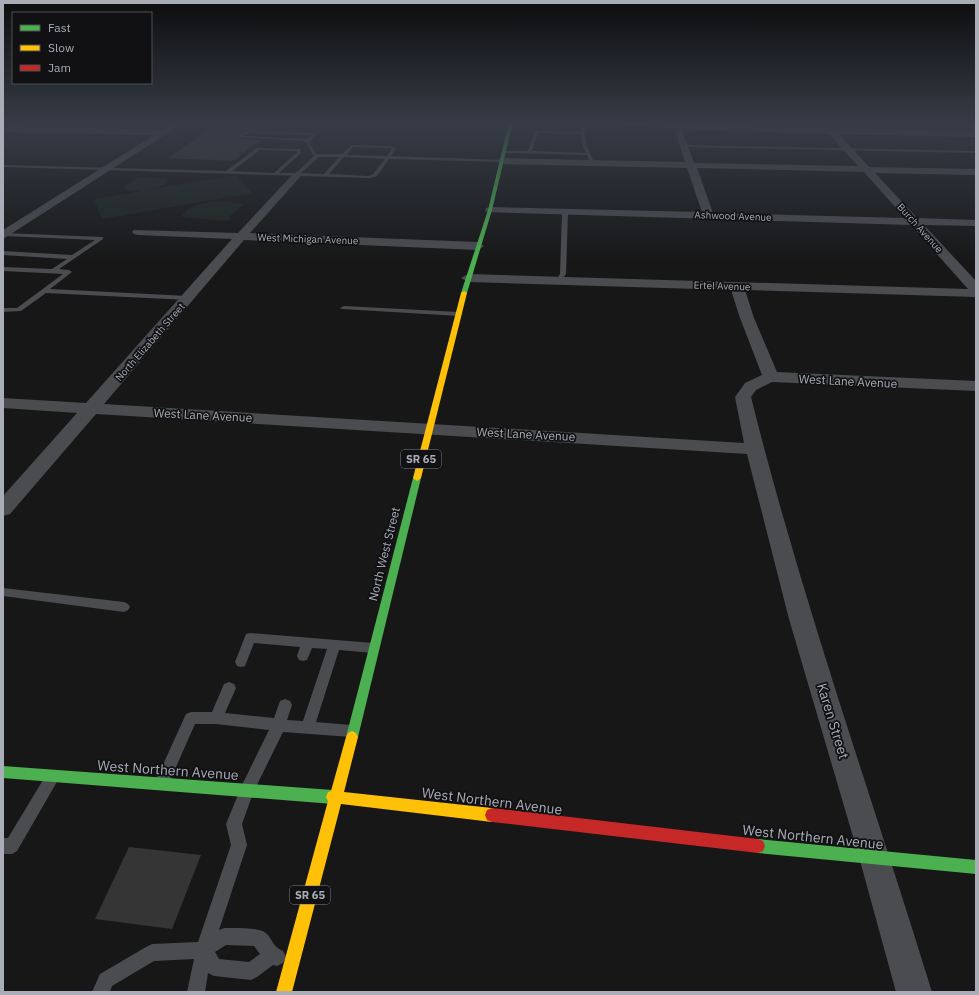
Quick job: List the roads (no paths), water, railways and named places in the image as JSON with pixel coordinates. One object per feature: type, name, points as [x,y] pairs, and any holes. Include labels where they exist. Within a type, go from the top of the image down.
[{"type":"main road","name":"North West Street","points":[[284,992],[336,797],[468,278],[490,210],[500,168]]},
{"type":"main road","name":"West Northern Avenue","points":[[3,772],[336,797],[976,867]]},
{"type":"street","points":[[4,234],[108,168]]},
{"type":"street","points":[[693,168],[708,215]]},
{"type":"street","points":[[842,168],[976,172]]},
{"type":"street","name":"Burch Avenue","points":[[867,169],[976,289]]},
{"type":"street","name":"North Elizabeth Street","points":[[3,509],[92,409],[240,237],[297,175]]},
{"type":"street","name":"Ashwood Avenue","points":[[490,210],[976,223]]},
{"type":"street","name":"West Michigan Avenue","points":[[138,232],[478,246]]},
{"type":"street","name":"Ertel Avenue","points":[[468,278],[976,293]]},
{"type":"street","points":[[737,286],[747,318],[771,377]]},
{"type":"street","name":"West Lane Avenue","points":[[3,403],[755,449],[743,397],[746,389],[753,383],[771,377],[974,389]]},
{"type":"street","name":"Karen Street","points":[[755,449],[801,619],[875,857],[914,992]]},
{"type":"lane","points":[[122,168],[276,173],[297,175],[375,175],[380,168]]},
{"type":"lane","points":[[228,172],[233,168]]},
{"type":"lane","points":[[276,173],[281,168]]},
{"type":"lane","points":[[297,175],[304,168]]},
{"type":"lane","points":[[326,175],[332,168]]},
{"type":"lane","points":[[558,280],[563,274],[565,212]]},
{"type":"lane","points":[[4,234],[101,238],[73,256],[54,271]]},
{"type":"lane","points":[[3,253],[73,256]]},
{"type":"lane","points":[[3,269],[69,272],[19,310],[3,310]]},
{"type":"lane","points":[[44,291],[188,298]]},
{"type":"lane","points":[[344,308],[459,314]]},
{"type":"lane","points":[[3,592],[124,607]]},
{"type":"lane","points":[[241,662],[250,638],[373,648]]},
{"type":"lane","points":[[303,656],[308,643]]},
{"type":"lane","points":[[308,726],[335,645]]},
{"type":"lane","points":[[216,718],[229,688]]},
{"type":"lane","points":[[196,992],[204,950],[239,845],[234,824],[247,790],[279,724],[286,704]]},
{"type":"lane","points":[[161,784],[191,718],[216,718],[352,731]]},
{"type":"lane","points":[[3,846],[12,846],[53,776]]},
{"type":"lane","points":[[101,992],[106,980],[152,953],[204,950],[224,936],[259,938],[271,956]]},
{"type":"lane","points":[[204,950],[214,967],[251,971],[271,956],[293,959]]}]
